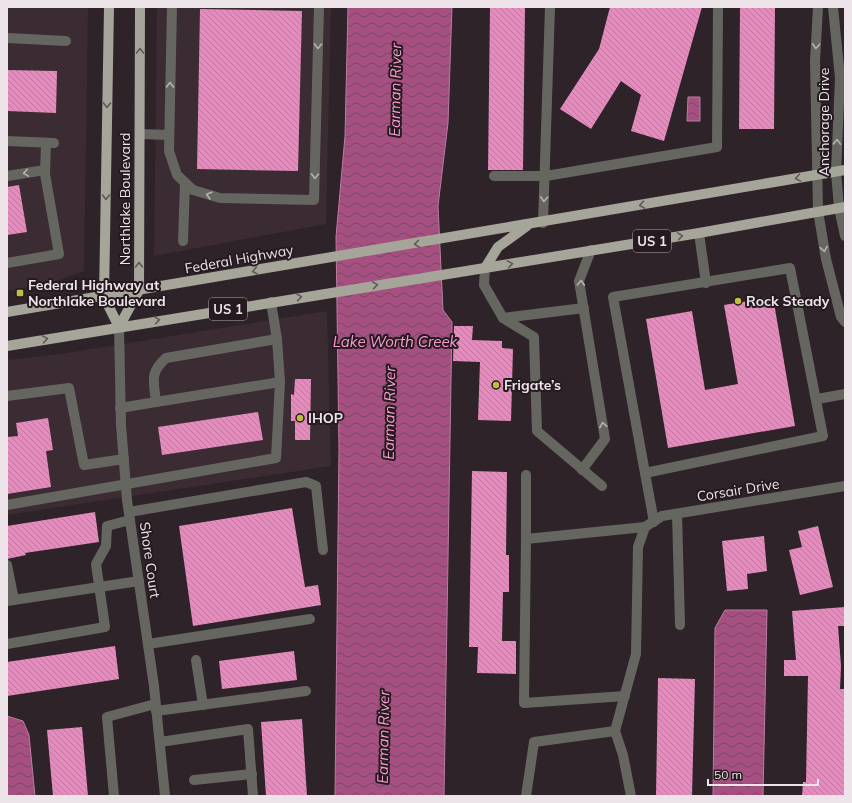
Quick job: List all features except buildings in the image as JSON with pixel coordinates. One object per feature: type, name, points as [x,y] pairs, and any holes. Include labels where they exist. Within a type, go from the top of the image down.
[{"type":"main road","name":"Northlake Boulevard","points":[[109,7],[104,297],[119,327]]},
{"type":"main road","name":"Northlake Boulevard","points":[[119,327],[138,290],[140,7]]},
{"type":"main road","name":"US 1","points":[[528,225],[841,171]]},
{"type":"main road","name":"US 1","points":[[7,346],[699,233],[842,207]]},
{"type":"main road","name":"Federal Highway","points":[[7,312],[528,225]]},
{"type":"main road","points":[[485,268],[498,247],[528,225]]},
{"type":"street","points":[[172,7],[169,151],[178,175],[192,190],[220,198],[314,200],[319,7]]},
{"type":"street","points":[[543,223],[546,176],[550,7]]},
{"type":"street","points":[[494,176],[546,176],[717,147],[718,7]]},
{"type":"street","name":"Anchorage Drive","points":[[818,7],[815,61],[816,175],[818,211],[826,259],[841,317],[845,322]]},
{"type":"street","name":"Anchorage Drive","points":[[833,7],[840,78],[842,207],[845,236]]},
{"type":"street","points":[[7,38],[66,41]]},
{"type":"street","points":[[140,134],[169,135]]},
{"type":"street","points":[[7,141],[50,143],[45,170],[58,254],[7,263]]},
{"type":"street","points":[[7,176],[45,170]]},
{"type":"street","points":[[183,241],[185,183]]},
{"type":"street","points":[[699,233],[706,283]]},
{"type":"street","points":[[582,470],[605,439],[579,281],[591,250]]},
{"type":"street","points":[[485,268],[484,285],[503,318],[534,337],[537,431],[602,486]]},
{"type":"street","points":[[631,796],[615,731],[636,654],[638,547],[647,527],[645,473],[613,297],[706,283],[790,268],[817,399],[823,436],[645,473]]},
{"type":"street","points":[[7,505],[276,458],[280,382],[277,339],[271,302]]},
{"type":"street","points":[[503,318],[584,308]]},
{"type":"street","name":"Shore Court","points":[[119,327],[120,408],[129,516],[148,644],[165,796]]},
{"type":"street","points":[[156,402],[154,377],[156,366],[166,358],[277,339]]},
{"type":"street","points":[[120,408],[280,382]]},
{"type":"street","points":[[7,396],[69,388],[84,465],[124,459]]},
{"type":"street","points":[[817,399],[845,394]]},
{"type":"street","points":[[526,475],[524,703],[625,696]]},
{"type":"street","points":[[7,644],[105,627],[96,564],[106,546],[108,526],[129,516],[306,482],[316,486],[323,550]]},
{"type":"street","name":"Corsair Drive","points":[[526,539],[647,527],[662,516],[845,486]]},
{"type":"street","points":[[677,514],[680,625]]},
{"type":"street","points":[[7,565],[11,600],[139,581]]},
{"type":"street","points":[[148,644],[310,619]]},
{"type":"street","points":[[196,660],[203,705]]},
{"type":"street","points":[[114,796],[107,717],[156,708],[203,705],[306,691]]},
{"type":"street","points":[[160,742],[248,729],[253,796]]},
{"type":"street","points":[[526,796],[534,742],[615,731]]},
{"type":"street","points":[[194,780],[252,774]]},
{"type":"shaded area","points":[[7,7],[88,7],[84,271],[54,282],[7,291]]},
{"type":"shaded area","points":[[157,7],[331,7],[326,224],[154,256]]},
{"type":"shaded area","points":[[327,311],[331,466],[7,515],[7,360],[60,354]]},
{"type":"water","name":"Lake Worth Creek","points":[[348,7],[452,7],[448,123],[438,206],[443,310],[452,322],[444,796],[335,796],[339,449],[336,237],[345,136]]},
{"type":"water","points":[[688,97],[700,97],[700,121],[687,121]]},
{"type":"water","points":[[725,610],[767,610],[763,796],[713,796],[715,628]]},
{"type":"water","points":[[7,716],[23,721],[29,735],[35,796],[7,796]]},
{"type":"place","name":"Federal Highway at Northlake Boulevard","points":[[20,293]]},
{"type":"place","name":"Rock Steady","points":[[738,301]]},
{"type":"place","name":"Frigate’s","points":[[496,385]]},
{"type":"place","name":"IHOP","points":[[300,418]]},
{"type":"water label","name":"Earman River","points":[[395,90]]},
{"type":"water label","name":"Earman River","points":[[389,413]]},
{"type":"water label","name":"Earman River","points":[[383,737]]}]
